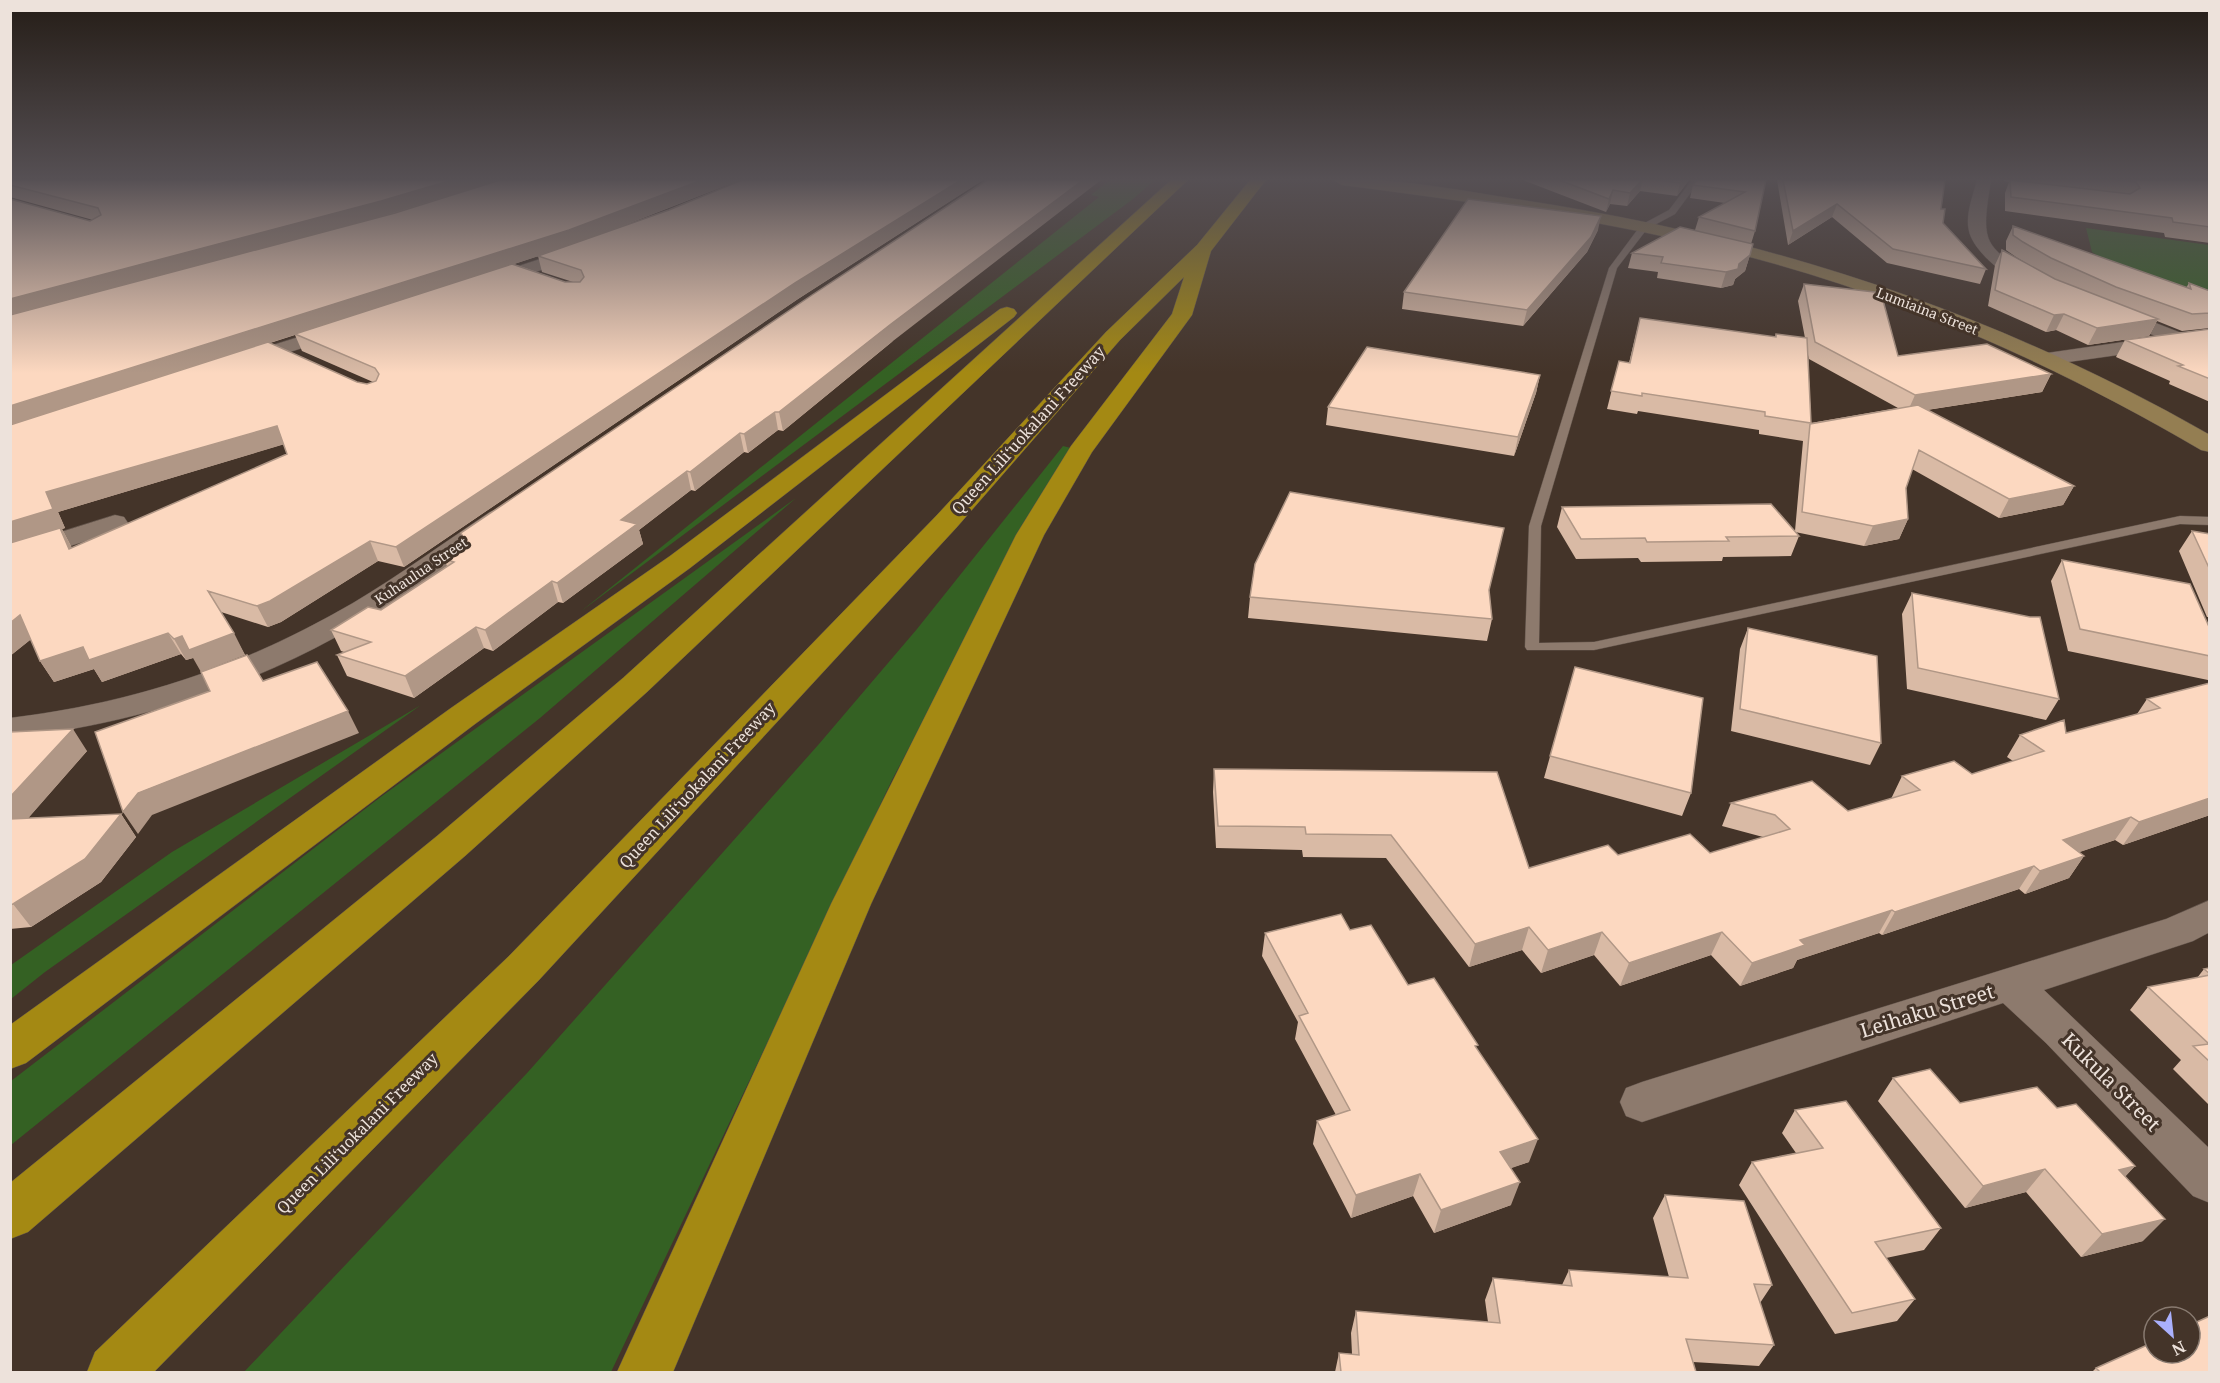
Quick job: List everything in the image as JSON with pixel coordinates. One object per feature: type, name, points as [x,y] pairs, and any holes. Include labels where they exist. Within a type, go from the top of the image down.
[{"type":"highway","points":[[10,1215],[452,846],[635,685],[1110,245]]},
{"type":"highway","name":"Queen Liliʻuokalani Freeway","points":[[115,1372],[524,968],[947,521],[1113,336],[1207,245]]},
{"type":"highway","points":[[645,1372],[851,904],[1030,535],[1080,451],[1182,315],[1203,249]]},
{"type":"highway","points":[[10,1050],[463,716],[680,562],[1027,298],[1095,258]]},
{"type":"street","points":[[474,286],[596,245]]},
{"type":"street","name":"Lumiaina Street","points":[[1718,245],[1866,288],[1963,323],[2122,394],[2210,445]]},
{"type":"street","points":[[1983,245],[2003,262],[2050,287]]},
{"type":"street","points":[[519,272],[547,281]]},
{"type":"street","points":[[2100,307],[2180,339]]},
{"type":"street","points":[[221,368],[363,322]]},
{"type":"street","points":[[2047,359],[2210,336]]},
{"type":"street","points":[[277,350],[304,362]]},
{"type":"street","name":"Kuhaulua Street","points":[[10,728],[80,718],[138,705],[200,686],[266,660],[364,609],[520,503]]},
{"type":"street","points":[[10,557],[114,523]]},
{"type":"street","name":"Leihaku Street","points":[[1642,1102],[2179,930],[2210,914]]},
{"type":"street","name":"Kukula Street","points":[[2011,985],[2061,1031],[2210,1181]]},
{"type":"lane","points":[[1631,245],[1613,268],[1535,526],[1532,647],[1594,646],[2180,520],[2210,521]]},
{"type":"green space","points":[[1040,245],[1072,245],[580,612]]},
{"type":"green space","points":[[2090,245],[2209,245],[2209,305],[2122,272],[2092,252]]},
{"type":"green space","points":[[1063,446],[1071,448],[1022,534],[892,780],[611,1372],[244,1372],[528,1072],[819,744],[917,629]]},
{"type":"green space","points":[[796,498],[540,718],[11,1145],[11,1081],[382,796]]},
{"type":"green space","points":[[421,705],[45,972],[11,999],[11,965],[172,852]]},
{"type":"building","points":[[10,245],[216,245],[10,299]]},
{"type":"building","points":[[276,245],[523,245],[10,406],[10,315]]},
{"type":"building","points":[[571,245],[857,245],[795,283],[396,547],[370,541],[270,601],[257,606],[208,591],[234,633],[189,650],[182,636],[174,639],[168,633],[89,660],[83,647],[40,661],[20,615],[10,623],[10,543],[60,528],[69,549],[287,454],[277,426],[46,492],[53,509],[10,522],[10,425],[268,342],[357,382],[367,384],[376,381],[379,374],[375,368],[295,334],[512,264],[565,282],[580,282],[584,277],[581,270],[538,256]]},
{"type":"building","points":[[889,245],[997,245],[779,412],[775,412],[744,434],[740,433],[690,472],[687,471],[621,520],[637,524],[557,583],[552,581],[485,630],[476,627],[405,676],[337,655],[371,642],[331,630],[368,607],[381,610],[454,562],[444,559],[467,544],[461,533]]},
{"type":"building","points":[[1437,245],[1584,245],[1527,310],[1404,292]]},
{"type":"building","points":[[1648,245],[1753,245],[1750,255],[1739,264],[1738,269],[1726,272],[1661,263],[1663,257],[1632,253]]},
{"type":"building","points":[[1887,245],[1963,245],[1986,269],[1893,249]]},
{"type":"building","points":[[2027,245],[2065,245],[2191,289],[2189,283],[2210,291],[2210,313],[2192,314],[2116,287],[2051,258]]},
{"type":"building","points":[[2002,250],[2055,279],[2158,319],[2097,328],[2064,314],[2054,315],[1995,290]]},
{"type":"building","points":[[1804,284],[1883,293],[1898,356],[1987,344],[2051,374],[1915,395],[1815,342]]},
{"type":"building","points":[[1640,318],[1776,337],[1776,334],[1807,338],[1811,423],[1765,416],[1765,412],[1642,393],[1642,396],[1611,391],[1619,361],[1630,363]]},
{"type":"building","points":[[2210,329],[2210,379],[2125,340]]},
{"type":"building","points":[[1367,347],[1540,375],[1518,437],[1328,407]]},
{"type":"building","points":[[1918,405],[2074,486],[2009,499],[1919,450],[1906,488],[1908,519],[1873,526],[1802,512],[1810,424]]},
{"type":"building","points":[[1290,492],[1504,528],[1489,590],[1492,619],[1250,597],[1255,564]]},
{"type":"building","points":[[1771,504],[1799,536],[1726,537],[1729,541],[1647,542],[1645,538],[1581,539],[1562,507]]},
{"type":"building","points":[[2192,531],[2210,534],[2210,570]]},
{"type":"building","points":[[2062,560],[2190,584],[2210,629],[2210,656],[2080,629]]},
{"type":"building","points":[[1912,593],[2030,617],[2040,617],[2059,699],[1918,668]]},
{"type":"building","points":[[1748,628],[1877,656],[1881,743],[1740,709]]},
{"type":"building","points":[[247,655],[263,681],[317,662],[348,711],[138,793],[123,812],[95,732],[210,691],[201,672]]},
{"type":"building","points":[[1575,667],[1703,698],[1691,793],[1550,756]]},
{"type":"building","points":[[2210,683],[2210,798],[2139,822],[2131,817],[2063,840],[2084,856],[2040,871],[2034,866],[1895,912],[1892,910],[1800,940],[1805,945],[1752,963],[1722,932],[1629,963],[1602,932],[1548,950],[1529,927],[1475,944],[1391,835],[1306,834],[1305,827],[1218,826],[1214,769],[1497,772],[1529,868],[1608,845],[1618,855],[1690,834],[1710,853],[1790,829],[1775,815],[1731,803],[1812,781],[1848,811],[1920,790],[1902,776],[1954,761],[1972,774],[2044,751],[2020,735],[2064,720],[2066,733],[2160,708],[2147,699]]},
{"type":"building","points":[[73,729],[10,797],[10,732]]},
{"type":"building","points":[[121,814],[85,859],[10,905],[10,819]]},
{"type":"building","points":[[1341,914],[1350,930],[1371,925],[1408,985],[1434,978],[1478,1045],[1475,1046],[1538,1139],[1500,1152],[1520,1182],[1441,1210],[1420,1174],[1356,1195],[1317,1121],[1350,1110],[1299,1016],[1308,1013],[1265,933]]},
{"type":"building","points":[[2210,975],[2210,1062],[2193,1046],[2209,1044],[2148,987]]},
{"type":"building","points":[[1930,1069],[1960,1103],[2037,1087],[2057,1108],[2076,1104],[2135,1166],[2119,1170],[2165,1219],[2102,1234],[2045,1169],[1983,1186],[1893,1078]]},
{"type":"building","points":[[1846,1101],[1941,1228],[1875,1242],[1915,1299],[1852,1313],[1752,1162],[1823,1148],[1795,1110]]},
{"type":"building","points":[[1665,1195],[1744,1201],[1772,1285],[1754,1284],[1774,1345],[1686,1339],[1696,1372],[1341,1372],[1339,1353],[1359,1355],[1356,1311],[1500,1323],[1493,1278],[1572,1286],[1569,1270],[1688,1278]]},
{"type":"building","points":[[2210,1316],[2210,1372],[2100,1372],[2096,1368],[2142,1347],[2142,1365],[2202,1365],[2202,1320]]}]
